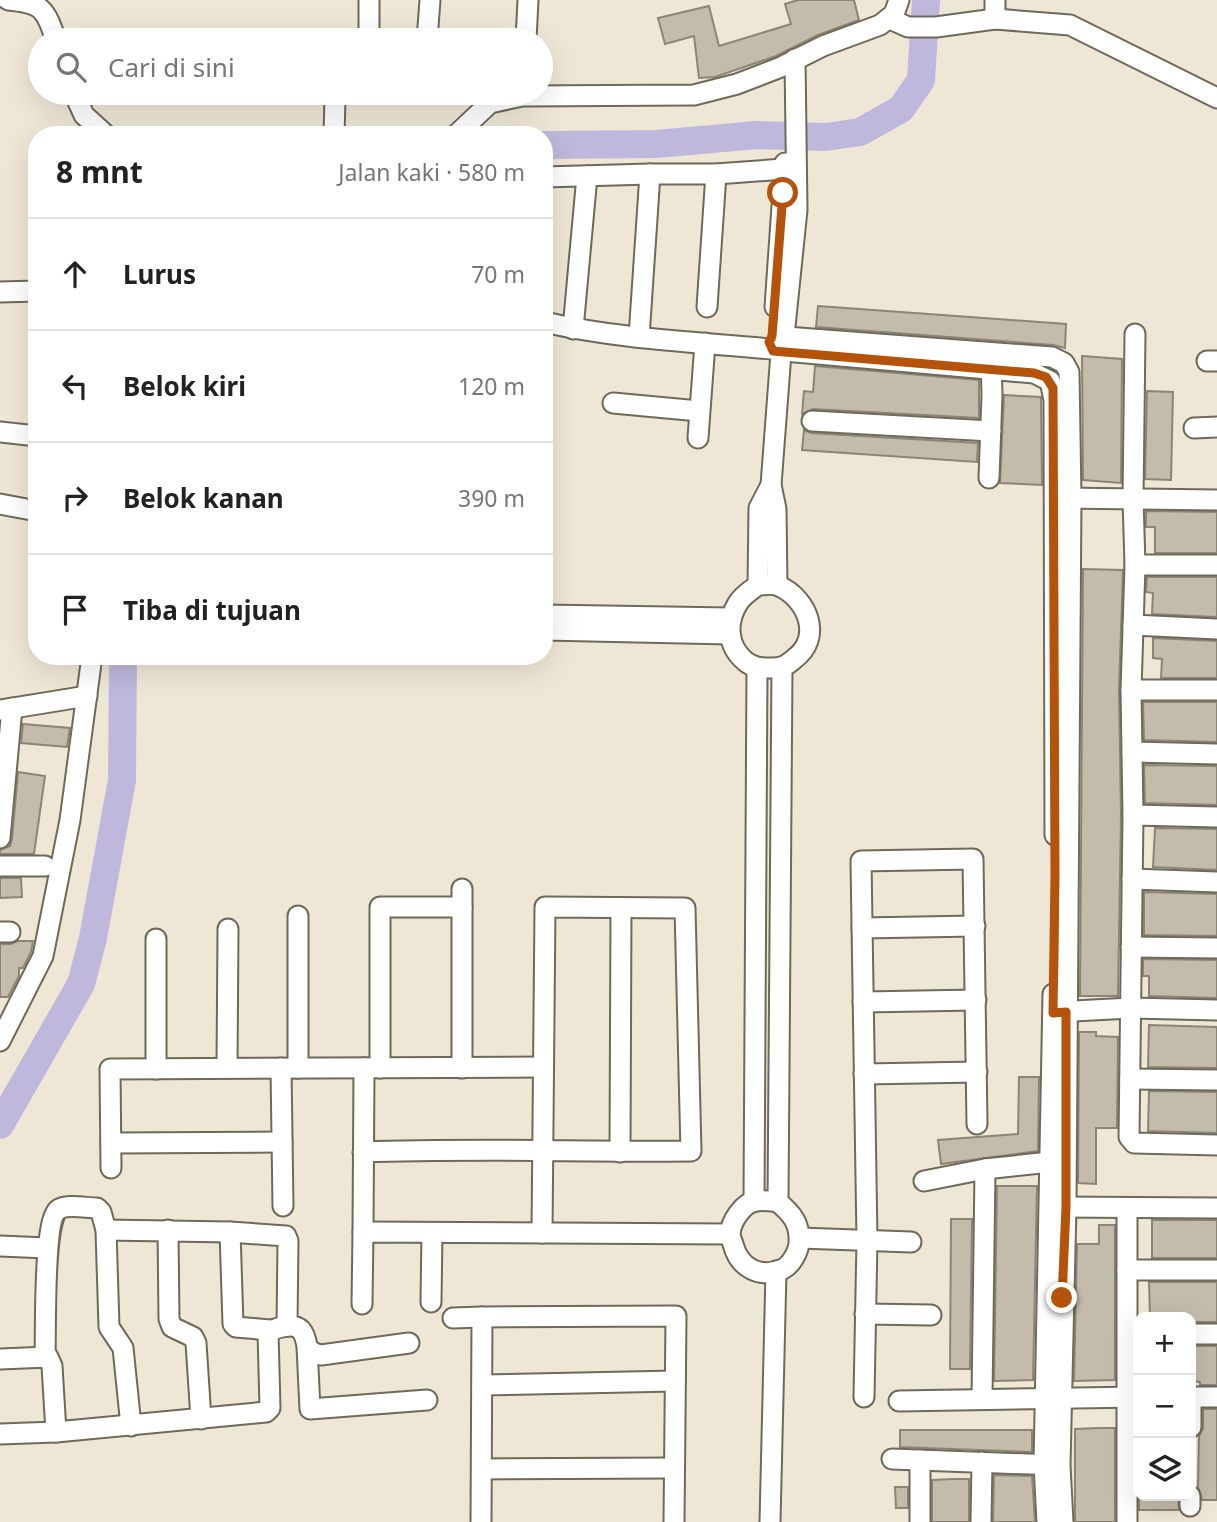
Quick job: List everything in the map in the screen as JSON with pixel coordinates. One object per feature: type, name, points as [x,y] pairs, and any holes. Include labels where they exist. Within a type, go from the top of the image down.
[{"type":"street","points":[[11,0],[34,4],[42,9],[48,15],[52,28]]},
{"type":"street","points":[[369,0],[369,28]]},
{"type":"street","points":[[428,28],[430,0]]},
{"type":"street","points":[[527,28],[528,0]]},
{"type":"street","points":[[899,0],[899,23]]},
{"type":"street","points":[[553,94],[694,96],[715,92],[899,23],[936,27],[995,9],[1070,25],[1217,98]]},
{"type":"street","points":[[767,585],[776,509],[771,485],[791,164],[788,63]]},
{"type":"street","points":[[79,105],[84,115],[96,126]]},
{"type":"street","points":[[334,126],[335,105]]},
{"type":"street","points":[[466,126],[488,105]]},
{"type":"street","points":[[553,177],[716,174],[791,164]]},
{"type":"street","points":[[639,337],[650,174]]},
{"type":"street","points":[[706,307],[716,174]]},
{"type":"street","points":[[573,328],[587,176]]},
{"type":"street","points":[[0,292],[28,291]]},
{"type":"street","points":[[553,324],[639,337],[705,343],[780,344],[991,360],[1052,357],[1064,363],[1070,376],[1062,498],[1058,1207],[1062,1298],[1047,1522]]},
{"type":"street","points":[[1135,334],[1129,1137],[1132,1143],[1217,1145]]},
{"type":"street","points":[[698,438],[705,343]]},
{"type":"street","points":[[1046,377],[1052,357]]},
{"type":"street","points":[[991,360],[1046,377],[1050,381],[1054,394],[1062,498]]},
{"type":"street","points":[[989,478],[991,360]]},
{"type":"street","points":[[613,403],[699,411]]},
{"type":"street","points":[[812,421],[991,431]]},
{"type":"street","points":[[1194,428],[1217,426]]},
{"type":"street","points":[[0,432],[28,435]]},
{"type":"street","points":[[1062,498],[1217,500]]},
{"type":"street","points":[[0,504],[28,509]]},
{"type":"street","points":[[1135,565],[1217,565]]},
{"type":"street","points":[[767,585],[798,599],[809,617],[811,635],[803,653],[782,668],[757,668],[746,662],[736,652],[730,626],[739,600],[767,585]]},
{"type":"street","points":[[553,616],[730,626]]},
{"type":"street","points":[[1133,625],[1217,629]]},
{"type":"street","points":[[553,630],[730,626]]},
{"type":"street","points":[[0,1041],[43,956],[69,820],[91,665]]},
{"type":"street","points":[[754,1201],[757,668]]},
{"type":"street","points":[[778,1202],[782,668]]},
{"type":"street","points":[[1131,690],[1217,691]]},
{"type":"street","points":[[0,838],[6,709],[87,696]]},
{"type":"street","points":[[1132,752],[1217,754]]},
{"type":"street","points":[[1133,815],[1217,817]]},
{"type":"street","points":[[864,1397],[867,1240],[861,860],[974,859],[977,1124]]},
{"type":"street","points":[[0,866],[45,866]]},
{"type":"street","points":[[1132,879],[1217,882]]},
{"type":"street","points":[[362,1304],[363,1152],[372,1068],[380,907],[462,898],[462,1068]]},
{"type":"street","points":[[363,1152],[454,1149],[542,1150],[620,1152],[691,1152],[685,908],[545,906],[542,1150],[542,1233]]},
{"type":"street","points":[[620,1152],[621,908]]},
{"type":"street","points":[[283,1206],[282,1142],[298,916]]},
{"type":"street","points":[[862,928],[975,926]]},
{"type":"street","points":[[227,1068],[228,929]]},
{"type":"street","points":[[156,939],[156,1069]]},
{"type":"street","points":[[1131,947],[1217,948]]},
{"type":"street","points":[[863,1002],[976,1000]]},
{"type":"street","points":[[1059,1012],[1217,1010]]},
{"type":"street","points":[[1058,1207],[1050,1162],[1059,1012]]},
{"type":"street","points":[[111,1168],[110,1069],[543,1068]]},
{"type":"street","points":[[864,1074],[977,1072]]},
{"type":"street","points":[[1130,1079],[1217,1080]]},
{"type":"street","points":[[111,1143],[282,1142]]},
{"type":"street","points":[[924,1181],[985,1169],[1050,1162]]},
{"type":"street","points":[[982,1399],[985,1169]]},
{"type":"street","points":[[754,1201],[778,1202],[791,1213],[800,1227],[799,1247],[788,1266],[776,1272],[751,1271],[736,1255],[730,1234],[740,1210],[754,1201]]},
{"type":"street","points":[[1058,1207],[1217,1208]]},
{"type":"street","points":[[56,1433],[52,1366],[46,1356],[47,1248],[54,1214],[62,1208],[97,1208],[101,1212],[106,1230],[109,1327],[123,1348],[131,1426]]},
{"type":"street","points":[[1127,1208],[1127,1270],[1133,1334]]},
{"type":"street","points":[[106,1230],[282,1235],[287,1238],[278,1328]]},
{"type":"street","points":[[168,1230],[170,1322],[172,1327],[193,1337],[196,1343],[201,1419]]},
{"type":"street","points":[[230,1232],[233,1324],[236,1327],[298,1328],[302,1331],[307,1347],[310,1409],[427,1400]]},
{"type":"street","points":[[363,1232],[730,1234]]},
{"type":"street","points":[[431,1302],[432,1233]]},
{"type":"street","points":[[800,1238],[911,1242]]},
{"type":"street","points":[[0,1246],[47,1248]]},
{"type":"street","points":[[1127,1270],[1217,1270]]},
{"type":"street","points":[[770,1522],[776,1272]]},
{"type":"street","points":[[865,1314],[931,1315]]},
{"type":"street","points":[[453,1318],[676,1316],[674,1522]]},
{"type":"street","points":[[481,1522],[482,1317]]},
{"type":"street","points":[[0,1434],[56,1433],[266,1412],[269,1410],[268,1332],[278,1328]]},
{"type":"street","points":[[1196,1334],[1217,1334]]},
{"type":"street","points":[[307,1347],[312,1352],[321,1354],[409,1343]]},
{"type":"street","points":[[0,1359],[46,1356]]},
{"type":"street","points":[[482,1385],[675,1381]]},
{"type":"street","points":[[899,1401],[1133,1396],[1127,1522]]},
{"type":"street","points":[[1196,1397],[1217,1397]]},
{"type":"street","points":[[892,1459],[1052,1465]]},
{"type":"street","points":[[920,1460],[920,1522]]},
{"type":"street","points":[[981,1522],[982,1462]]},
{"type":"street","points":[[1052,1465],[1063,1522]]},
{"type":"street","points":[[482,1469],[674,1468]]},
{"type":"building","points":[[798,0],[854,0],[859,20],[818,35],[776,56],[715,77],[699,78],[694,36],[665,44],[658,18],[709,6],[719,46],[791,24],[785,4]]},
{"type":"building","points":[[818,306],[1066,324],[1065,348],[816,327]]},
{"type":"building","points":[[1082,356],[1122,359],[1121,483],[1083,480]]},
{"type":"building","points":[[815,366],[979,380],[979,418],[813,409],[802,414],[804,391],[813,392]]},
{"type":"building","points":[[1147,391],[1173,392],[1171,480],[1145,479]]},
{"type":"building","points":[[1004,395],[1041,397],[1042,485],[1000,483]]},
{"type":"building","points":[[804,430],[811,433],[978,443],[977,462],[802,450]]},
{"type":"building","points":[[1146,511],[1217,512],[1217,553],[1155,553],[1155,527],[1146,527]]},
{"type":"building","points":[[1083,569],[1123,570],[1119,690],[1121,815],[1118,996],[1080,996]]},
{"type":"building","points":[[1147,577],[1217,577],[1217,617],[1152,614],[1153,593],[1146,592]]},
{"type":"building","points":[[1153,638],[1217,641],[1217,678],[1161,678],[1162,659],[1153,658]]},
{"type":"building","points":[[1143,702],[1217,702],[1217,742],[1144,740]]},
{"type":"building","points":[[23,724],[70,728],[67,747],[21,743]]},
{"type":"building","points":[[1144,765],[1217,766],[1217,805],[1145,803]]},
{"type":"building","points":[[18,772],[45,776],[34,854],[0,854],[0,850],[10,846],[12,839]]},
{"type":"building","points":[[1155,828],[1217,829],[1217,870],[1153,867]]},
{"type":"building","points":[[0,878],[21,878],[22,897],[0,898]]},
{"type":"building","points":[[1144,892],[1217,894],[1217,936],[1144,935]]},
{"type":"building","points":[[33,941],[31,952],[23,968],[19,968],[19,976],[8,997],[0,997],[0,944]]},
{"type":"building","points":[[1143,959],[1217,960],[1217,998],[1149,996],[1149,976],[1143,976]]},
{"type":"building","points":[[1149,1025],[1217,1027],[1217,1068],[1148,1067]]},
{"type":"building","points":[[1079,1032],[1096,1032],[1096,1036],[1118,1037],[1117,1128],[1096,1128],[1096,1184],[1078,1183]]},
{"type":"building","points":[[1019,1077],[1039,1077],[1038,1151],[941,1164],[938,1140],[1018,1134]]},
{"type":"building","points":[[1149,1091],[1217,1092],[1217,1133],[1148,1131]]},
{"type":"building","points":[[997,1186],[1037,1186],[1033,1380],[994,1381]]},
{"type":"building","points":[[951,1219],[972,1219],[970,1369],[950,1369]]},
{"type":"building","points":[[1152,1220],[1217,1220],[1217,1258],[1152,1258]]},
{"type":"building","points":[[1099,1225],[1115,1225],[1115,1380],[1074,1381],[1077,1244],[1099,1244]]},
{"type":"building","points":[[1149,1282],[1217,1282],[1217,1322],[1196,1322],[1196,1312],[1150,1312]]},
{"type":"building","points":[[1196,1346],[1217,1346],[1217,1385],[1200,1385],[1200,1382],[1196,1382]]},
{"type":"building","points":[[1203,1409],[1217,1409],[1217,1500],[1202,1500],[1198,1487],[1199,1436],[1203,1428]]},
{"type":"building","points":[[1115,1428],[1115,1522],[1075,1522],[1075,1429]]},
{"type":"building","points":[[900,1430],[1032,1430],[1032,1452],[900,1447]]},
{"type":"building","points":[[994,1475],[1032,1476],[1035,1522],[993,1522]]},
{"type":"building","points":[[969,1479],[969,1522],[932,1522],[932,1480]]},
{"type":"building","points":[[895,1487],[908,1487],[908,1508],[896,1508]]},
{"type":"building","points":[[1139,1501],[1178,1501],[1179,1510],[1139,1510]]},
{"type":"waterway","points":[[553,145],[656,144],[757,135],[826,137],[860,132],[901,109],[921,80],[926,0]]},
{"type":"waterway","points":[[0,1125],[81,984],[93,938],[122,780],[123,665]]},
{"type":"route","points":[[783,193],[772,336],[769,342],[773,351],[1034,373],[1046,377],[1053,388],[1053,1013],[1066,1012],[1066,1207],[1062,1298]]}]
